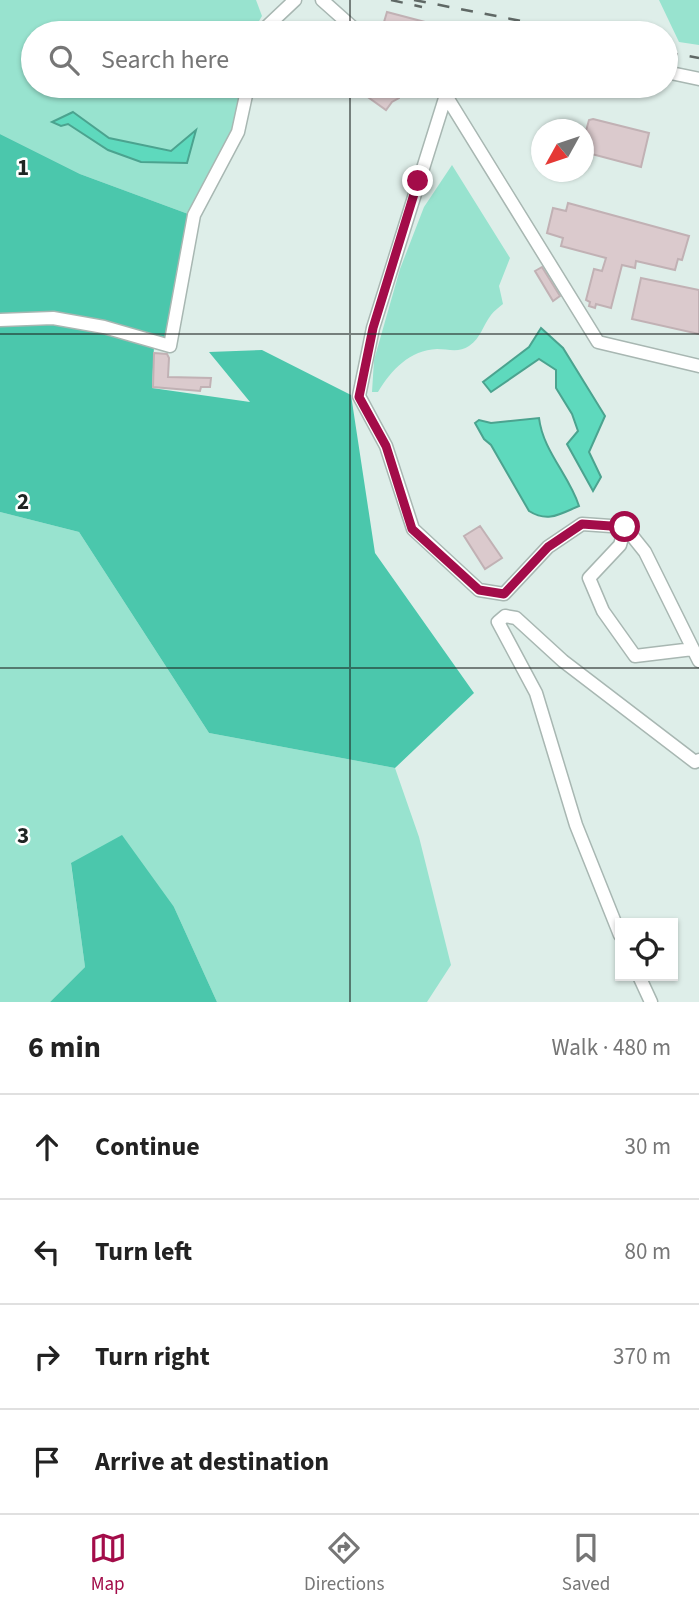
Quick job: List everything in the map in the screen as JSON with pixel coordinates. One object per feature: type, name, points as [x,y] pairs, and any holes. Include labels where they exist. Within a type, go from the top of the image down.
[{"type":"street","points":[[273,21],[295,0]]},
{"type":"street","points":[[322,0],[346,21]]},
{"type":"street","points":[[678,75],[699,79]]},
{"type":"street","points":[[0,320],[53,318],[104,327],[170,346],[194,215],[239,132],[246,98]]},
{"type":"street","points":[[441,98],[373,328],[359,397],[386,446],[412,529],[479,590],[504,594],[548,547],[582,524],[625,527],[645,552],[699,661]]},
{"type":"street","points":[[447,98],[598,342],[699,366]]},
{"type":"street","points":[[625,527],[620,545],[589,578],[603,611],[635,656],[693,649]]},
{"type":"street","points":[[615,922],[576,825],[536,693],[498,622],[505,616],[516,618],[563,661],[695,762],[699,760]]},
{"type":"street","points":[[641,981],[651,1002]]},
{"type":"shaded area","points":[[0,0],[256,0],[262,16],[259,21],[21,21],[21,98],[240,98],[234,131],[191,215],[80,174],[0,134]]},
{"type":"shaded area","points":[[659,0],[699,0],[699,45],[679,42],[678,21],[669,21]]},
{"type":"shaded area","points":[[73,112],[109,138],[171,151],[196,130],[187,163],[141,162],[108,150],[68,124],[61,126],[52,122]]},
{"type":"shaded area","points":[[0,134],[80,174],[191,215],[169,335],[154,346],[152,388],[250,402],[209,352],[262,350],[351,395],[375,553],[474,693],[395,768],[209,733],[79,532],[0,512]]},
{"type":"shaded area","points":[[452,165],[510,258],[499,286],[503,304],[491,315],[469,346],[457,350],[437,349],[418,353],[395,369],[378,392],[372,392],[374,360],[400,269],[424,207]]},
{"type":"shaded area","points":[[541,328],[563,348],[605,416],[589,452],[601,477],[593,491],[567,444],[578,431],[572,414],[556,388],[556,370],[539,359],[491,392],[483,382],[529,347]]},
{"type":"shaded area","points":[[539,418],[541,430],[551,452],[579,506],[548,517],[529,511],[491,445],[484,439],[475,423],[479,420],[491,423]]},
{"type":"shaded area","points":[[0,512],[79,532],[209,733],[395,768],[419,837],[451,965],[427,1002],[217,1002],[174,907],[71,864],[85,967],[50,1002],[0,1002]]},
{"type":"shaded area","points":[[122,835],[174,907],[217,1002],[50,1002],[85,967],[71,863]]},
{"type":"building","points":[[387,12],[421,21],[384,21]]},
{"type":"building","points":[[369,98],[399,98],[386,110]]},
{"type":"building","points":[[594,119],[649,133],[641,167],[594,155]]},
{"type":"building","points":[[568,203],[689,236],[682,260],[678,259],[675,270],[636,261],[635,268],[622,265],[611,308],[596,304],[595,308],[589,306],[590,302],[586,300],[594,269],[602,271],[606,258],[561,246],[563,238],[547,233],[553,208],[566,211]]},
{"type":"building","points":[[542,267],[560,296],[553,301],[535,271]]},
{"type":"building","points":[[641,278],[699,290],[699,334],[632,319]]},
{"type":"building","points":[[154,353],[167,354],[168,377],[211,378],[210,387],[201,387],[200,391],[153,387]]},
{"type":"building","points":[[480,526],[502,558],[485,569],[464,536]]},
{"type":"railway","points":[[391,0],[422,7]]},
{"type":"railway","points":[[414,0],[522,21]]},
{"type":"railway","points":[[678,54],[699,58]]},
{"type":"route","points":[[418,181],[373,328],[359,397],[386,446],[412,529],[479,590],[504,594],[548,547],[582,524],[625,527]]}]
